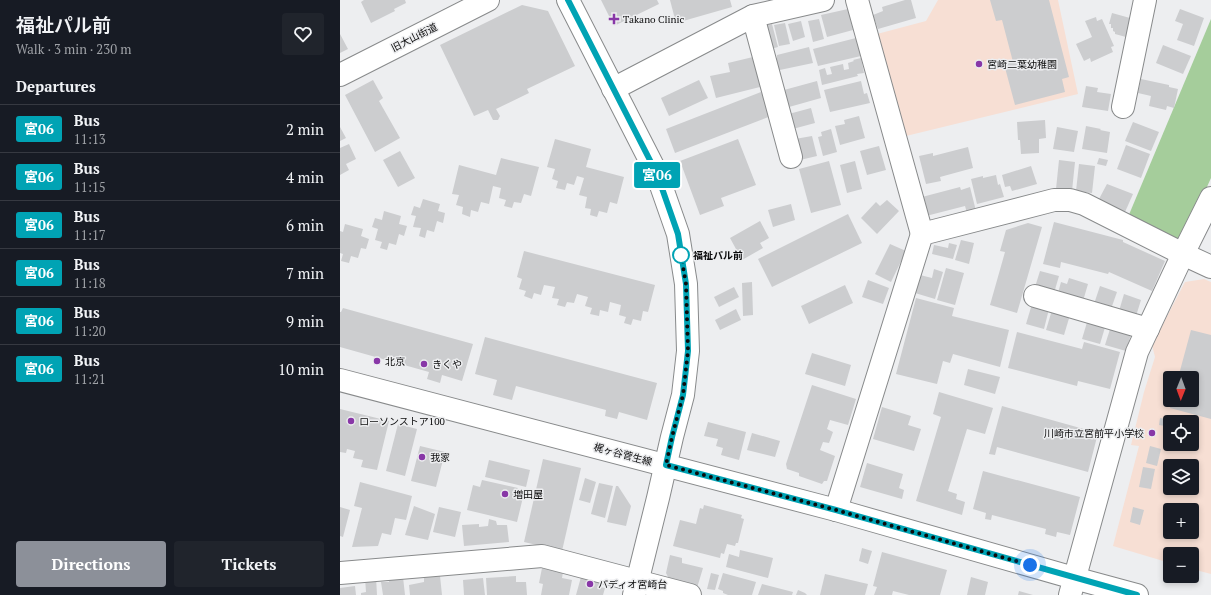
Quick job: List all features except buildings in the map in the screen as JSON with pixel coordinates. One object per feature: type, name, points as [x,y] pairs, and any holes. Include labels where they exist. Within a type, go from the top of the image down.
[{"type":"street","name":"旧大山街道","points":[[340,75],[488,0]]},
{"type":"street","points":[[568,0],[657,174],[678,234],[686,284],[688,351],[683,395],[636,588]]},
{"type":"street","points":[[613,89],[752,16],[823,0]]},
{"type":"street","points":[[836,510],[922,234],[857,0]]},
{"type":"street","points":[[1123,107],[1145,0]]},
{"type":"street","points":[[752,16],[791,157]]},
{"type":"street","points":[[1072,587],[1137,352],[1211,198]]},
{"type":"street","points":[[922,234],[1054,200],[1070,200],[1084,204],[1211,267]]},
{"type":"street","points":[[1035,296],[1148,328]]},
{"type":"street","name":"梶ヶ谷菅生線","points":[[340,380],[836,510],[1072,587],[1137,595]]},
{"type":"street","points":[[340,573],[542,556],[636,588],[690,595]]},
{"type":"shaded area","name":"宮崎二葉幼稚園","points":[[938,0],[1058,0],[1078,94],[906,136],[877,34],[926,21]]},
{"type":"shaded area","name":"川崎市立宮前平小学校","points":[[1204,279],[1211,282],[1211,574],[1199,571],[1199,547],[1163,547],[1163,561],[1113,546],[1139,446],[1131,445],[1144,392],[1155,357],[1152,345],[1185,282]]},
{"type":"green space","points":[[1211,19],[1211,178],[1185,235],[1173,240],[1128,217]]},
{"type":"bus line","name":"宮06","points":[[568,0],[657,174],[678,234],[686,284],[688,351],[683,395],[666,465],[836,510],[1137,595]]},
{"type":"place","name":"Takano Clinic","points":[[614,19]]},
{"type":"place","name":"宮崎二葉幼稚園","points":[[979,64]]},
{"type":"place","name":"福祉パル前","points":[[681,255]]},
{"type":"place","name":"北京","points":[[377,361]]},
{"type":"place","name":"きくや","points":[[424,364]]},
{"type":"place","name":"ローソンストア100","points":[[351,421]]},
{"type":"place","name":"川崎市立宮前平小学校","points":[[1152,433]]},
{"type":"place","name":"我家","points":[[422,457]]},
{"type":"place","name":"増田屋","points":[[505,494]]},
{"type":"place","name":"パディオ宮崎台","points":[[590,584]]},
{"type":"route","points":[[681,255],[686,284],[688,351],[683,395],[666,465],[836,510],[1030,565]]}]
